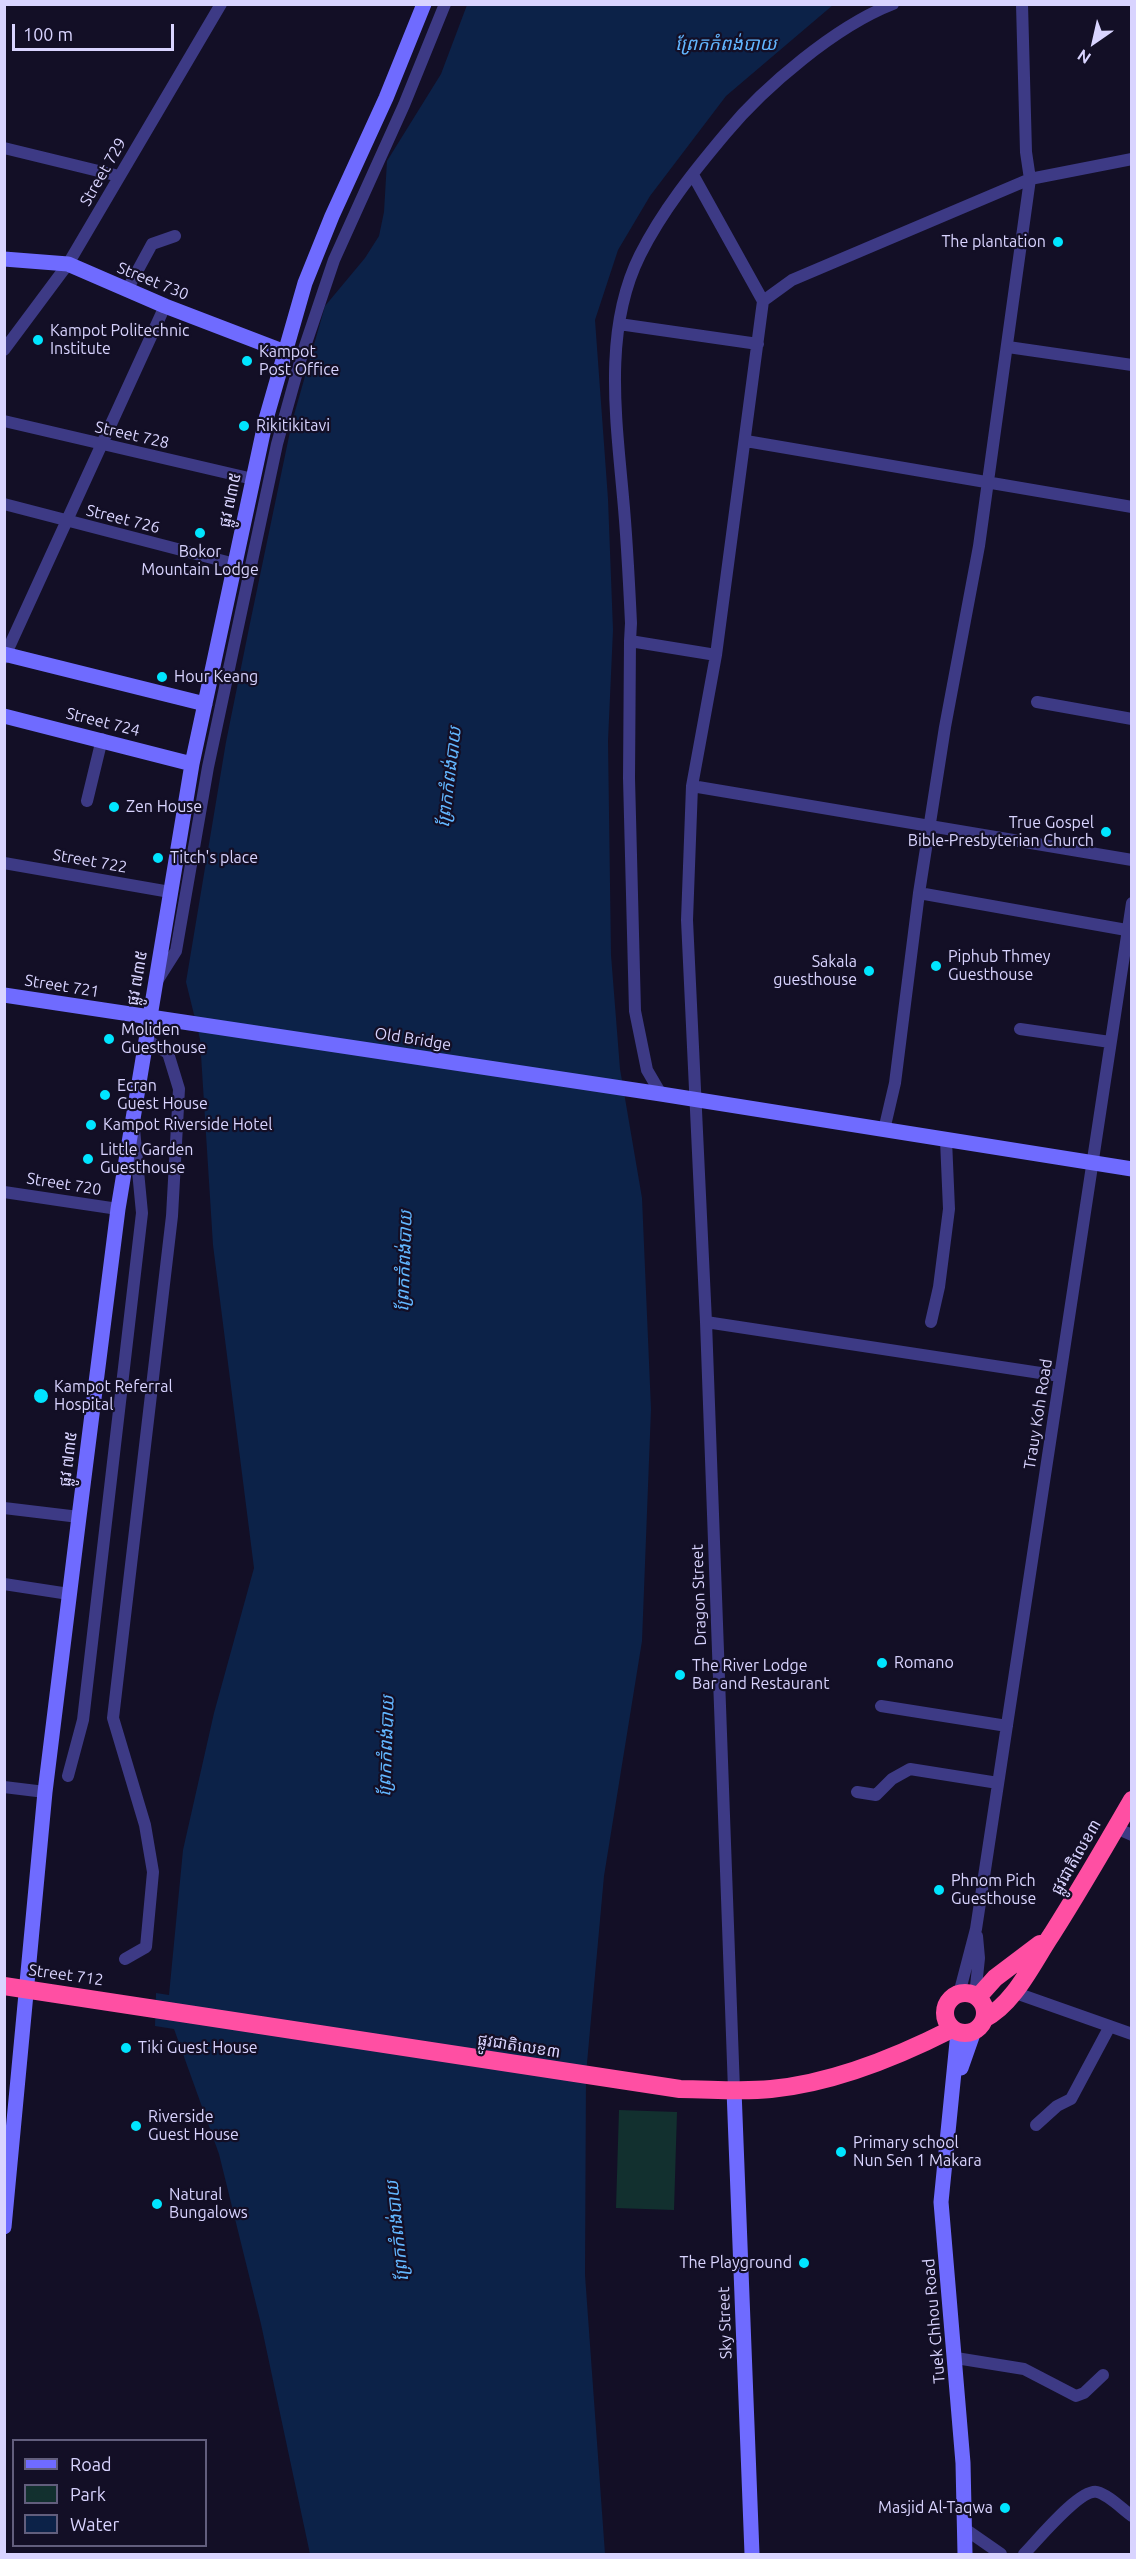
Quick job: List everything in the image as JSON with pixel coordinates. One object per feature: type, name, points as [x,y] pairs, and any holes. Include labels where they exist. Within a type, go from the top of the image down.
[{"type":"highway","name":"ផ្លូវជាតិលេខ៣","points":[[122,2002],[610,2080],[680,2089],[769,2089],[810,2083],[908,2052],[967,2028],[992,2015],[1013,1992],[1124,1832],[1131,1800]]},
{"type":"highway","name":"ផ្លូវជាតិលេខ៣","points":[[944,2012],[949,2000],[971,1996],[1052,1933]]},
{"type":"highway","name":"Street 712","points":[[4,1986],[122,2002]]},
{"type":"highway","points":[[908,2052],[944,2012],[967,2028],[983,2004],[971,1996]]},
{"type":"street","name":"Street 729","points":[[4,350],[69,264],[221,4]]},
{"type":"street","name":"ផ្លូវ ៧៣៥","points":[[4,2227],[10,2120],[27,1990],[45,1792],[118,1209],[192,764],[253,479],[285,352],[317,253],[386,98],[424,4]]},
{"type":"street","points":[[154,985],[176,951],[210,757],[282,423],[301,358],[334,260],[404,105],[445,4]]},
{"type":"street","points":[[656,1094],[647,1070],[635,1011],[629,778],[631,612],[615,387],[619,324],[639,257],[667,209],[747,108],[808,54],[879,10],[893,4]]},
{"type":"street","points":[[884,1130],[895,1083],[919,893],[988,482],[1030,179],[1026,152],[1023,4]]},
{"type":"street","points":[[4,148],[119,176]]},
{"type":"street","points":[[693,175],[763,301],[780,287],[803,275],[1030,179],[1131,159]]},
{"type":"street","points":[[127,290],[152,244],[175,236]]},
{"type":"street","name":"Street 730","points":[[4,259],[69,264],[165,306],[285,352]]},
{"type":"street","name":"Dragon Street","points":[[734,2090],[706,1322],[687,920],[692,786],[716,655],[763,301]]},
{"type":"street","points":[[165,306],[103,446],[5,656],[205,704]]},
{"type":"street","points":[[619,324],[758,344]]},
{"type":"street","points":[[1008,346],[1131,365]]},
{"type":"street","name":"Street 728","points":[[4,421],[103,446],[253,479]]},
{"type":"street","points":[[746,441],[1131,507]]},
{"type":"street","name":"Street 726","points":[[4,504],[235,564]]},
{"type":"street","points":[[630,641],[716,655]]},
{"type":"street","points":[[1037,702],[1131,719]]},
{"type":"street","name":"Street 724","points":[[4,716],[102,739],[192,764]]},
{"type":"street","points":[[87,801],[102,739]]},
{"type":"street","points":[[692,786],[1131,860]]},
{"type":"street","name":"Street 722","points":[[4,862],[170,892]]},
{"type":"street","points":[[919,893],[1129,931]]},
{"type":"street","name":"Trauy Koh Road","points":[[971,1996],[979,1958],[976,1929],[1110,1042],[1129,931],[1131,903]]},
{"type":"street","name":"Street 721","points":[[4,995],[170,1021]]},
{"type":"street","name":"Old Bridge","points":[[170,1021],[696,1100],[1131,1169]]},
{"type":"street","points":[[1020,1029],[1110,1042]]},
{"type":"street","points":[[125,1959],[146,1947],[153,1872],[145,1825],[113,1718],[172,1216],[179,1089],[168,1053],[145,1039]]},
{"type":"street","points":[[68,1776],[83,1720],[142,1213],[133,1118]]},
{"type":"street","points":[[931,1322],[939,1287],[949,1209],[946,1140]]},
{"type":"street","name":"Street 720","points":[[4,1192],[118,1209]]},
{"type":"street","points":[[706,1322],[1060,1376]]},
{"type":"street","points":[[4,1508],[79,1517]]},
{"type":"street","points":[[4,1584],[69,1594]]},
{"type":"street","points":[[881,1707],[1007,1726]]},
{"type":"street","points":[[857,1792],[876,1795],[892,1779],[910,1769],[998,1783]]},
{"type":"street","points":[[4,1787],[45,1792]]},
{"type":"street","points":[[1013,1992],[1131,2034]]},
{"type":"street","points":[[1036,2125],[1057,2106],[1071,2098],[1110,2026]]},
{"type":"street","name":"Tuek Chhou Road","points":[[965,2554],[956,2358],[941,2202],[954,2085],[967,2028]]},
{"type":"street","name":"Sky Street","points":[[734,2090],[752,2554]]},
{"type":"street","points":[[956,2358],[1024,2369],[1076,2396],[1084,2393],[1103,2375]]},
{"type":"street","points":[[1024,2554],[1071,2506],[1088,2493],[1094,2491],[1101,2493],[1131,2516]]},
{"type":"street","points":[[965,2529],[1001,2554]]},
{"type":"green space","points":[[619,2110],[677,2112],[674,2210],[616,2208]]},
{"type":"water","name":"ព្រែកកំពង់បាយ","points":[[467,5],[833,5],[726,96],[650,196],[618,250],[595,320],[608,499],[613,630],[608,741],[611,955],[620,1069],[642,1198],[651,1409],[642,1641],[604,1876],[586,2074],[585,2275],[605,2554],[310,2554],[261,2324],[219,2154],[174,2029],[155,2026],[156,1993],[169,1995],[183,1850],[214,1713],[254,1568],[213,1245],[200,1039],[186,982],[226,742],[249,628],[292,422],[325,306],[365,258],[379,236],[384,212],[387,161],[441,74]]},
{"type":"place","name":"The plantation","points":[[1058,242]]},
{"type":"place","name":"Kampot Politechnic Institute","points":[[38,340]]},
{"type":"place","name":"Kampot Post Office","points":[[247,361]]},
{"type":"place","name":"Rikitikitavi","points":[[244,426]]},
{"type":"place","name":"Bokor Mountain Lodge","points":[[200,533]]},
{"type":"place","name":"Hour Keang","points":[[162,677]]},
{"type":"place","name":"Zen House","points":[[114,807]]},
{"type":"place","name":"True Gospel Bible-Presbyterian Church","points":[[1106,832]]},
{"type":"place","name":"Titch's place","points":[[158,858]]},
{"type":"place","name":"Piphub Thmey Guesthouse","points":[[936,966]]},
{"type":"place","name":"Sakala guesthouse","points":[[869,971]]},
{"type":"place","name":"Moliden Guesthouse","points":[[109,1039]]},
{"type":"place","name":"Ecran Guest House","points":[[105,1095]]},
{"type":"place","name":"Kampot Riverside Hotel","points":[[91,1125]]},
{"type":"place","name":"Little Garden Guesthouse","points":[[88,1159]]},
{"type":"place","name":"Kampot Referral Hospital","points":[[41,1396]]},
{"type":"place","name":"Romano","points":[[882,1663]]},
{"type":"place","name":"The River Lodge Bar and Restaurant","points":[[680,1675]]},
{"type":"place","name":"Phnom Pich Guesthouse","points":[[939,1890]]},
{"type":"place","name":"Tiki Guest House","points":[[126,2048]]},
{"type":"place","name":"Riverside Guest House","points":[[136,2126]]},
{"type":"place","name":"Primary school Nun Sen 1 Makara","points":[[841,2152]]},
{"type":"place","name":"Natural Bungalows","points":[[157,2204]]},
{"type":"place","name":"The Playground","points":[[804,2263]]},
{"type":"place","name":"Masjid Al-Taqwa","points":[[1005,2508]]}]
